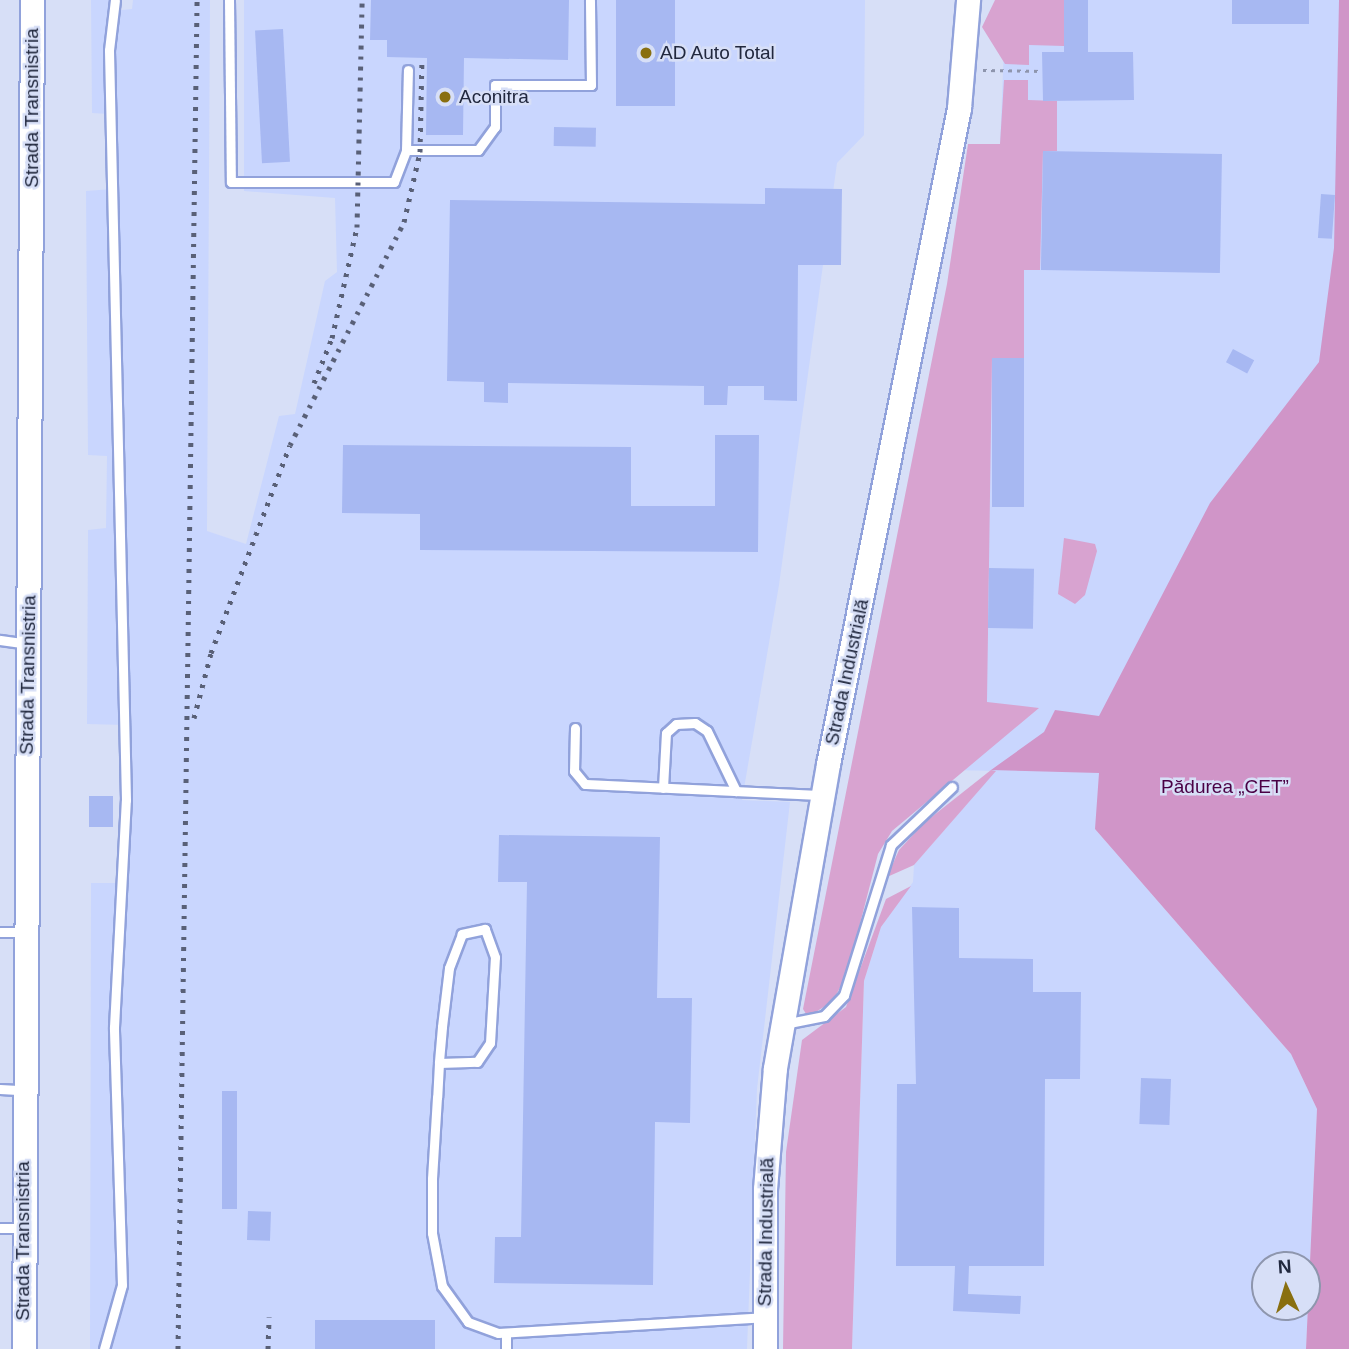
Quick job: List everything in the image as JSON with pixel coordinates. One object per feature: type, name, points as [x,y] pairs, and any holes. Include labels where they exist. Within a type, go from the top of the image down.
[{"type":"street","name":"Strada Transnistria","points":[[24,1349],[11,1228],[11,932],[30,645],[33,0]]},
{"type":"street","name":"Strada Industrială","points":[[765,1349],[768,1127],[782,1024],[822,795],[963,70],[968,0]]},
{"type":"lane","points":[[104,1349],[122,1285],[114,1027],[126,800],[110,64],[116,0]]},
{"type":"lane","points":[[229,0],[231,182],[394,182],[406,150],[408,69]]},
{"type":"lane","points":[[406,150],[478,150],[495,127],[495,85],[591,85],[590,0]]},
{"type":"lane","points":[[0,640],[30,645]]},
{"type":"lane","points":[[663,788],[666,733],[676,724],[695,723],[707,731],[736,791]]},
{"type":"lane","points":[[575,727],[579,780],[663,788],[822,795]]},
{"type":"lane","points":[[782,1024],[824,1016],[844,995],[891,845],[952,787]]},
{"type":"lane","points":[[439,1063],[477,1062],[490,1043],[495,957],[485,929],[462,934],[456,944],[439,1063],[432,1233],[442,1286],[468,1322],[506,1332],[766,1317]]},
{"type":"lane","points":[[506,1332],[506,1349]]},
{"type":"path","points":[[963,70],[1042,71]]},
{"type":"shaded area","points":[[91,0],[112,0],[112,11],[132,9],[133,0],[210,0],[207,531],[246,544],[279,416],[295,414],[325,281],[337,272],[335,198],[244,191],[244,0],[865,0],[864,135],[837,163],[779,585],[742,800],[790,802],[757,1089],[747,1349],[90,1349],[91,883],[122,883],[130,792],[125,725],[87,724],[88,530],[106,528],[107,456],[88,455],[86,191],[113,189],[109,114],[92,113]]},
{"type":"shaded area","points":[[995,0],[1064,0],[1064,46],[1029,45],[1029,65],[1005,64],[982,27]]},
{"type":"shaded area","points":[[1006,0],[1349,0],[1349,331],[1095,829],[1291,1054],[1317,1109],[1310,1251],[1251,1251],[1251,1321],[1307,1321],[1306,1349],[852,1349],[864,981],[881,927],[913,882],[914,865],[995,771],[866,768],[1000,144]]},
{"type":"shaded area","points":[[1004,80],[1028,80],[1028,100],[1057,101],[1057,151],[1043,151],[1040,270],[1024,270],[1024,358],[992,358],[987,702],[1039,708],[892,831],[878,854],[847,974],[833,1001],[808,1017],[803,1009],[947,284],[968,144],[1000,144]]},
{"type":"shaded area","points":[[1064,538],[1095,544],[1097,551],[1085,595],[1075,604],[1058,594]]},
{"type":"shaded area","points":[[991,770],[996,771],[914,865],[887,877],[899,850],[924,823]]},
{"type":"shaded area","points":[[911,886],[881,927],[864,981],[852,1349],[783,1349],[786,1152],[802,1040],[846,1007],[886,899]]},
{"type":"green space","name":"Pădurea „CET”","points":[[1339,0],[1349,0],[1349,1349],[1306,1349],[1307,1321],[1321,1321],[1321,1251],[1310,1251],[1317,1109],[1291,1054],[1095,829],[1099,773],[991,770],[1044,732],[1055,710],[1099,716],[1210,503],[1319,362],[1334,248]]},
{"type":"building","name":"Aconitra","points":[[371,0],[569,0],[568,60],[464,58],[463,135],[426,135],[427,58],[387,57],[387,40],[370,40]]},
{"type":"building","name":"AD Auto Total","points":[[616,0],[675,0],[675,106],[616,106]]},
{"type":"building","points":[[1064,0],[1088,0],[1088,52],[1133,52],[1134,100],[1043,101],[1042,52],[1064,52]]},
{"type":"building","points":[[1232,0],[1309,0],[1309,24],[1232,24]]},
{"type":"building","points":[[283,29],[290,162],[262,163],[255,30]]},
{"type":"building","points":[[554,127],[596,128],[596,147],[554,146]]},
{"type":"building","points":[[1043,151],[1222,154],[1220,273],[1041,270]]},
{"type":"building","points":[[765,188],[842,189],[841,265],[798,265],[797,401],[764,400],[764,386],[728,386],[727,405],[704,405],[704,386],[508,383],[508,403],[484,402],[484,382],[447,381],[450,200],[765,204]]},
{"type":"building","points":[[1321,194],[1335,195],[1332,239],[1318,238]]},
{"type":"building","points":[[1233,349],[1254,360],[1247,374],[1226,362]]},
{"type":"building","points":[[992,358],[1024,358],[1024,507],[992,507]]},
{"type":"building","points":[[715,435],[759,435],[758,552],[420,550],[420,514],[342,513],[343,445],[631,447],[631,506],[715,506]]},
{"type":"building","points":[[989,568],[1034,569],[1033,629],[988,628]]},
{"type":"building","points":[[89,796],[113,796],[113,827],[89,827]]},
{"type":"building","points":[[499,835],[660,837],[657,998],[692,998],[690,1123],[655,1122],[653,1285],[494,1283],[495,1237],[521,1237],[527,882],[498,882]]},
{"type":"building","points":[[912,907],[959,908],[959,958],[1033,959],[1033,992],[1081,992],[1080,1079],[1045,1079],[1044,1266],[969,1266],[968,1294],[1021,1296],[1020,1314],[953,1311],[955,1266],[896,1266],[897,1084],[916,1084]]},
{"type":"building","points":[[1141,1078],[1171,1079],[1169,1125],[1139,1124]]},
{"type":"building","points":[[222,1091],[237,1091],[237,1209],[222,1209]]},
{"type":"building","points":[[248,1211],[271,1212],[270,1241],[247,1240]]},
{"type":"building","points":[[315,1320],[435,1320],[435,1349],[315,1349]]},
{"type":"railway","points":[[178,1349],[197,0]]},
{"type":"railway","points":[[314,383],[332,338],[357,227],[362,0]]},
{"type":"railway","points":[[194,718],[211,653],[290,445],[404,222],[420,152],[422,58]]},
{"type":"railway","points":[[268,1349],[269,1317]]},
{"type":"place","name":"AD Auto Total","points":[[646,53]]},
{"type":"place","name":"Aconitra","points":[[445,97]]}]
